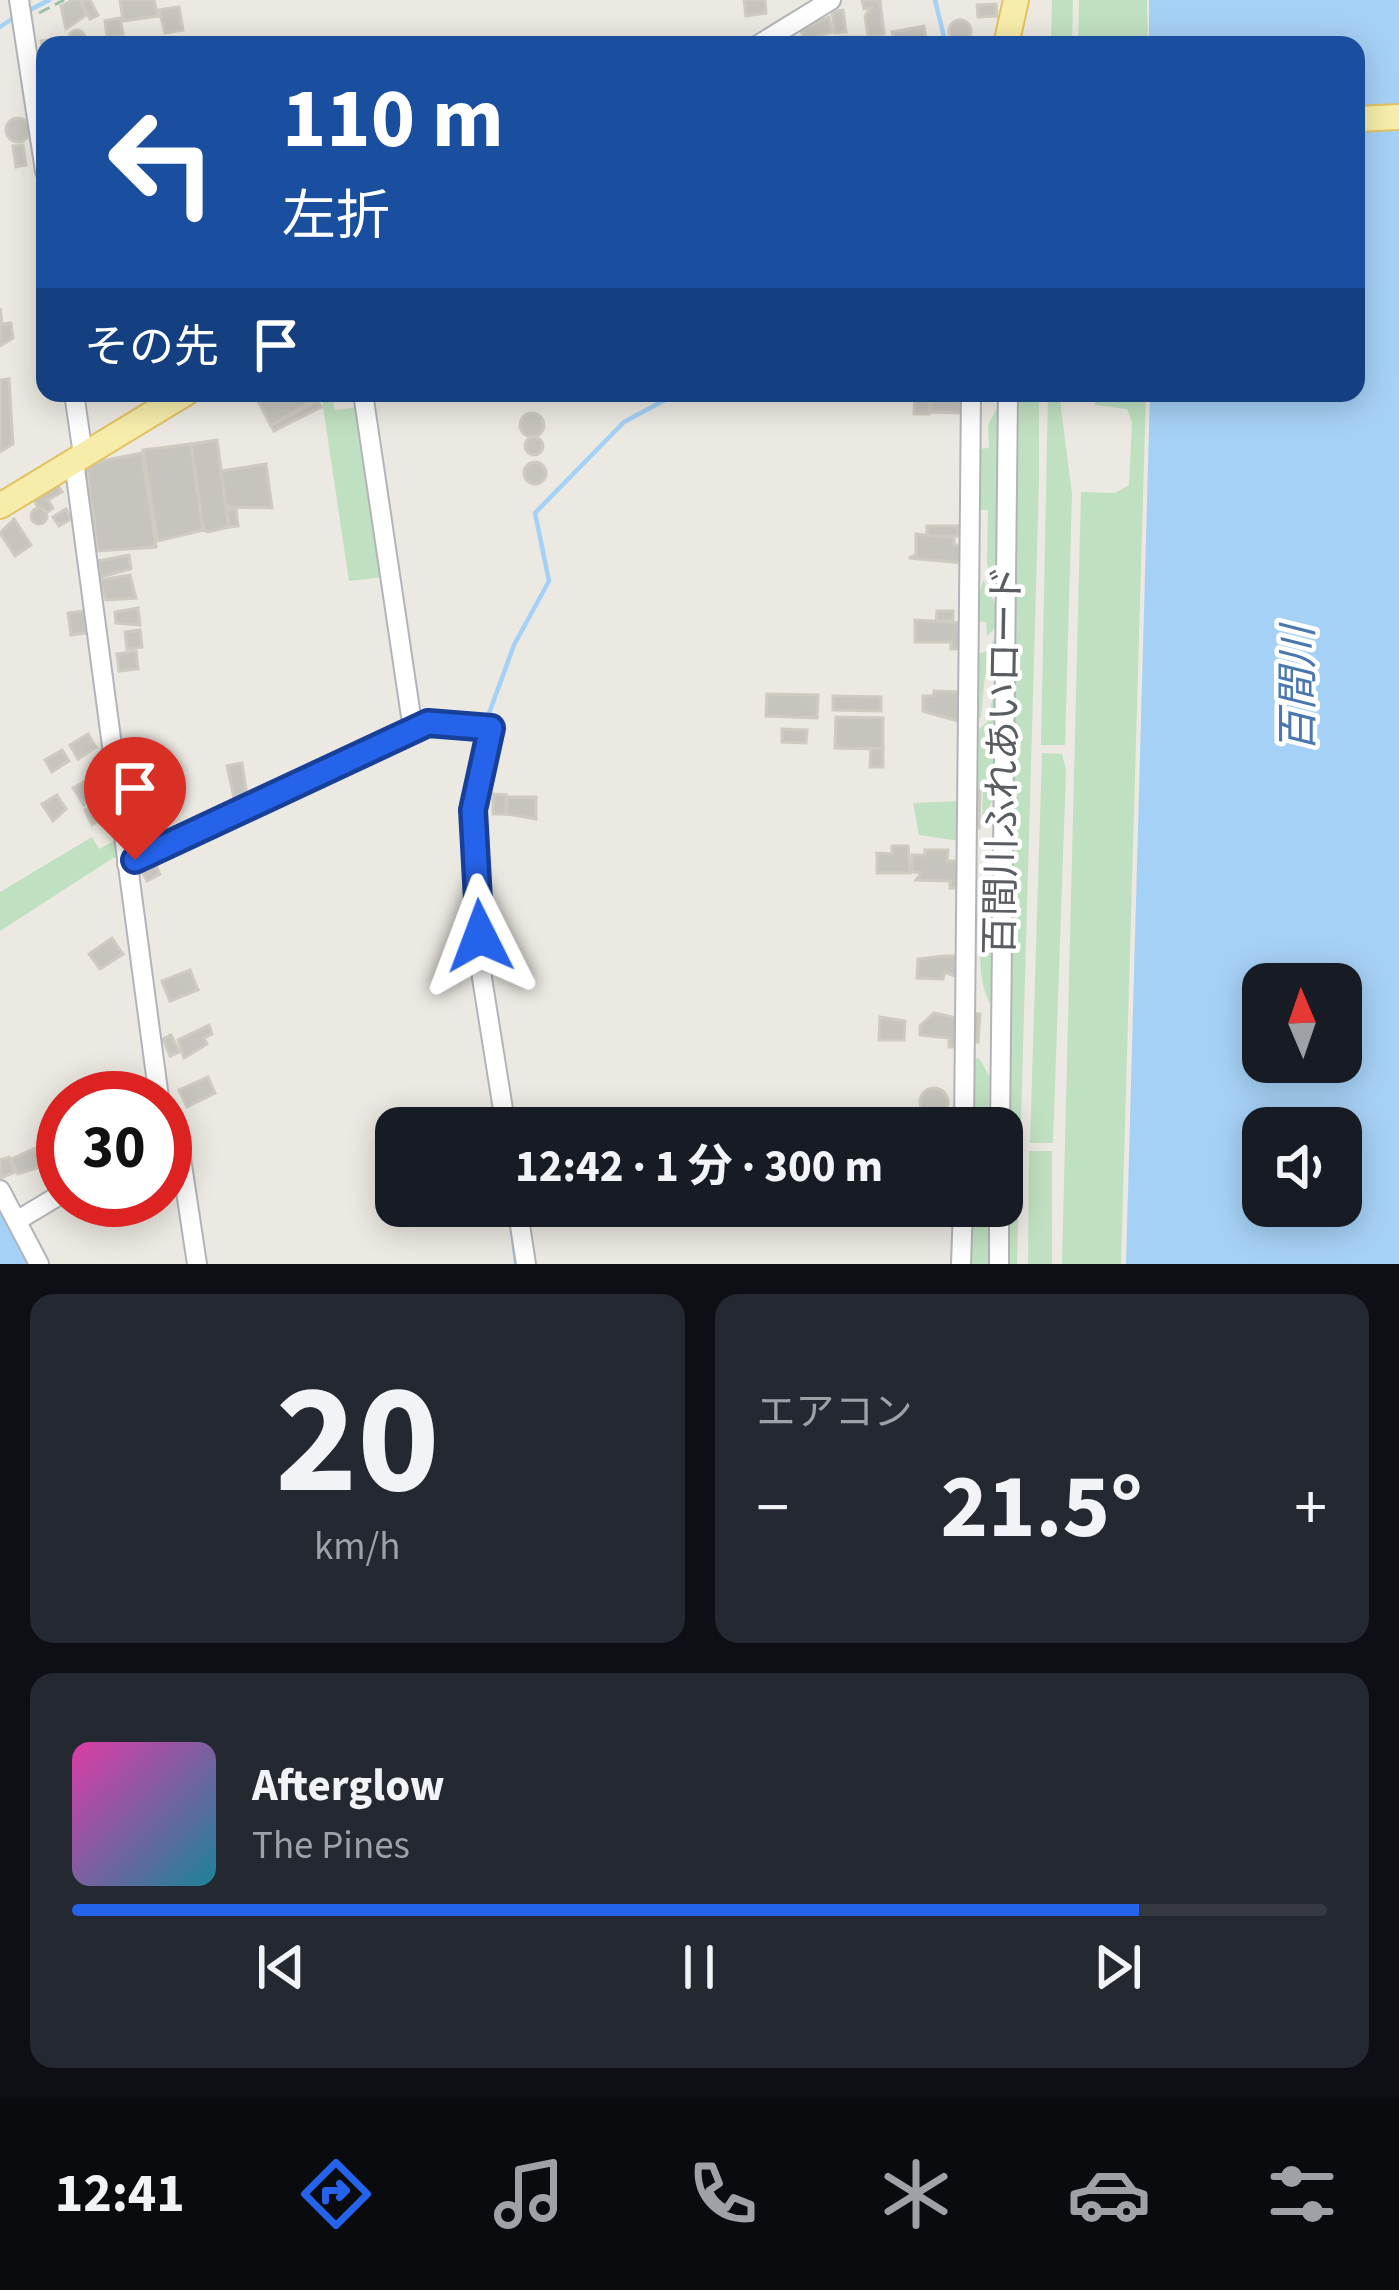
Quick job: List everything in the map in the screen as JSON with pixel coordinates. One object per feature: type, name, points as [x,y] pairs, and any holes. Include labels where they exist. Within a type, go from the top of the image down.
[{"type":"main road","points":[[1008,36],[1016,0]]},
{"type":"main road","points":[[1365,118],[1399,117]]},
{"type":"main road","points":[[0,506],[171,402]]},
{"type":"street","points":[[773,36],[831,0]]},
{"type":"street","points":[[22,9],[36,108]]},
{"type":"street","points":[[75,402],[156,1071]]},
{"type":"street","points":[[364,402],[413,730]]},
{"type":"street","points":[[964,1107],[971,402]]},
{"type":"street","name":"百間川ふれあいロード","points":[[1000,1107],[1008,402]]},
{"type":"street","points":[[131,862],[428,723],[484,725],[473,810],[482,978],[503,1107]]},
{"type":"street","points":[[0,1190],[39,1264]]},
{"type":"street","points":[[18,1220],[36,1209]]},
{"type":"street","points":[[191,1227],[197,1264]]},
{"type":"street","points":[[521,1227],[526,1264]]},
{"type":"street","points":[[961,1264],[962,1227]]},
{"type":"street","points":[[999,1227],[999,1264]]},
{"type":"path","points":[[22,9],[64,0]]},
{"type":"green space","points":[[1052,0],[1073,0],[1072,36],[1051,36]]},
{"type":"green space","points":[[1079,0],[1147,0],[1148,36],[1078,36]]},
{"type":"green space","points":[[322,402],[335,402],[335,410],[360,407],[386,577],[349,581]]},
{"type":"green space","points":[[1001,402],[996,592],[987,563],[988,510],[975,510],[977,449],[989,448],[988,425]]},
{"type":"green space","points":[[1015,402],[1039,402],[1021,1107],[1008,1107]]},
{"type":"green space","points":[[1048,402],[1060,402],[1072,494],[1065,745],[1041,745]]},
{"type":"green space","points":[[1146,402],[1121,1264],[1062,1264],[1081,492],[1115,493],[1129,485],[1132,422],[1127,409],[1095,405]]},
{"type":"green space","points":[[983,580],[996,605],[996,627],[987,636],[986,622],[974,621]]},
{"type":"green space","points":[[996,636],[995,669],[985,675],[981,717],[973,724],[973,656],[987,651]]},
{"type":"green space","points":[[996,685],[994,797],[982,821],[983,789],[973,788],[973,734],[987,722]]},
{"type":"green space","points":[[1042,753],[1062,754],[1066,770],[1053,1143],[1030,1143]]},
{"type":"green space","points":[[961,801],[960,841],[919,835],[913,803]]},
{"type":"green space","points":[[92,837],[99,849],[120,838],[123,859],[113,858],[0,931],[0,892]]},
{"type":"green space","points":[[994,870],[992,1006],[982,978],[980,939]]},
{"type":"green space","points":[[979,1058],[990,1077],[990,1107],[971,1107],[971,1060]]},
{"type":"green space","points":[[1029,1151],[1052,1151],[1052,1264],[1028,1264]]},
{"type":"green space","points":[[972,1227],[989,1227],[989,1264],[970,1264]]},
{"type":"green space","points":[[1006,1227],[1018,1227],[1017,1264],[1006,1264]]},
{"type":"water","name":"百間川","points":[[1149,0],[1399,0],[1399,1264],[1126,1264],[1150,402],[1365,402],[1365,36],[1149,36]]},
{"type":"water","points":[[0,1201],[33,1264],[0,1264]]},
{"type":"building","points":[[81,0],[86,15],[66,29],[61,6]]},
{"type":"building","points":[[90,0],[98,15],[90,19],[81,2]]},
{"type":"building","points":[[120,0],[154,0],[158,16],[123,21]]},
{"type":"building","points":[[744,0],[765,0],[766,13],[746,16]]},
{"type":"building","points":[[862,0],[880,1],[884,34],[868,36],[865,16],[871,8],[864,9]]},
{"type":"building","points":[[996,4],[997,16],[978,17],[977,5]]},
{"type":"building","points":[[179,7],[183,30],[165,33],[159,10]]},
{"type":"building","points":[[843,10],[846,32],[835,33],[832,11]]},
{"type":"building","points":[[829,17],[832,32],[803,36],[800,29]]},
{"type":"building","points":[[120,18],[123,34],[107,36],[105,21]]},
{"type":"building","points":[[952,23],[968,23],[969,36],[951,36]]},
{"type":"building","points":[[924,26],[926,36],[893,36],[892,32]]},
{"type":"building","points":[[18,118],[30,130],[18,142],[6,130]]},
{"type":"building","points":[[23,145],[26,165],[16,167],[13,146]]},
{"type":"building","points":[[0,308],[2,324],[11,323],[13,338],[0,346]]},
{"type":"building","points":[[9,379],[13,444],[0,452],[0,380]]},
{"type":"building","points":[[259,402],[309,402],[271,426]]},
{"type":"building","points":[[316,402],[321,407],[274,431],[271,425]]},
{"type":"building","points":[[915,402],[930,402],[929,414],[914,414]]},
{"type":"building","points":[[931,402],[964,402],[964,413],[931,412]]},
{"type":"building","points":[[532,413],[541,416],[541,434],[532,437],[523,434],[520,425],[523,416]]},
{"type":"building","points":[[534,437],[543,446],[534,455],[525,446]]},
{"type":"building","points":[[217,440],[229,527],[208,532],[203,530],[191,444]]},
{"type":"building","points":[[191,444],[203,530],[158,541],[143,450]]},
{"type":"building","points":[[142,453],[156,547],[98,551],[86,464]]},
{"type":"building","points":[[535,462],[546,473],[535,484],[524,473]]},
{"type":"building","points":[[266,464],[272,508],[226,507],[221,471]]},
{"type":"building","points":[[57,484],[62,492],[48,500],[53,508],[43,515],[32,497]]},
{"type":"building","points":[[39,508],[47,516],[39,524],[31,516]]},
{"type":"building","points":[[66,509],[71,519],[59,526],[53,517]]},
{"type":"building","points":[[236,509],[238,526],[229,527],[226,510]]},
{"type":"building","points":[[14,519],[31,545],[15,556],[0,533]]},
{"type":"building","points":[[927,526],[958,526],[958,536],[927,536]]},
{"type":"building","points":[[916,534],[954,538],[954,545],[964,545],[964,563],[909,558],[916,555]]},
{"type":"building","points":[[129,555],[131,569],[100,577],[98,561]]},
{"type":"building","points":[[130,575],[136,598],[106,600],[100,580]]},
{"type":"building","points":[[138,608],[140,625],[116,623],[115,612]]},
{"type":"building","points":[[84,611],[87,633],[71,635],[68,613]]},
{"type":"building","points":[[937,611],[953,611],[953,621],[936,621]]},
{"type":"building","points":[[915,620],[962,623],[962,649],[951,649],[951,642],[915,642]]},
{"type":"building","points":[[140,630],[142,647],[127,649],[125,632]]},
{"type":"building","points":[[136,651],[138,669],[119,671],[117,654]]},
{"type":"building","points":[[934,691],[958,692],[961,722],[923,711],[923,696],[934,696]]},
{"type":"building","points":[[767,694],[818,695],[817,718],[766,716]]},
{"type":"building","points":[[833,696],[881,697],[881,711],[833,710]]},
{"type":"building","points":[[836,717],[883,718],[883,749],[835,748]]},
{"type":"building","points":[[782,729],[807,730],[806,743],[782,742]]},
{"type":"building","points":[[88,734],[96,747],[78,759],[70,745]]},
{"type":"building","points":[[871,748],[883,749],[883,767],[870,767]]},
{"type":"building","points":[[62,750],[69,761],[52,772],[45,760]]},
{"type":"building","points":[[242,763],[247,796],[234,798],[227,766]]},
{"type":"building","points":[[95,775],[112,788],[84,805],[73,788]]},
{"type":"building","points":[[972,789],[980,790],[979,828],[970,828]]},
{"type":"building","points":[[493,794],[506,795],[506,814],[493,814]]},
{"type":"building","points":[[57,795],[66,809],[53,821],[42,804]]},
{"type":"building","points":[[507,797],[536,797],[536,819],[506,814]]},
{"type":"building","points":[[97,802],[105,816],[92,825],[85,810]]},
{"type":"building","points":[[892,846],[908,846],[910,873],[877,873],[877,853],[892,854]]},
{"type":"building","points":[[925,850],[948,850],[947,861],[962,861],[962,888],[950,888],[950,881],[916,880],[921,873],[912,872],[912,855],[925,855]]},
{"type":"building","points":[[155,863],[160,874],[147,881],[141,870]]},
{"type":"building","points":[[112,938],[123,954],[100,969],[89,954]]},
{"type":"building","points":[[961,956],[959,978],[945,972],[943,979],[917,978],[918,959]]},
{"type":"building","points":[[190,970],[198,990],[170,1001],[162,981]]},
{"type":"building","points":[[934,1013],[961,1019],[961,1047],[949,1047],[949,1038],[920,1035],[920,1026]]},
{"type":"building","points":[[972,1013],[980,1014],[978,1042],[970,1042]]},
{"type":"building","points":[[880,1017],[905,1021],[904,1040],[879,1040]]},
{"type":"building","points":[[209,1025],[212,1034],[204,1038],[207,1044],[184,1058],[178,1040]]},
{"type":"building","points":[[171,1035],[179,1052],[170,1056],[163,1039]]},
{"type":"building","points":[[208,1077],[215,1093],[192,1104],[192,1084]]},
{"type":"building","points":[[929,1089],[939,1089],[947,1097],[947,1107],[921,1107],[921,1097]]},
{"type":"building","points":[[36,1148],[36,1168],[18,1174],[11,1159]]},
{"type":"building","points":[[9,1157],[15,1172],[1,1178],[0,1160]]},
{"type":"waterway","points":[[28,11],[49,0]]},
{"type":"waterway","points":[[935,0],[944,36]]},
{"type":"waterway","points":[[0,27],[15,17]]},
{"type":"waterway","points":[[487,719],[514,645],[549,581],[535,513],[624,422],[661,402]]},
{"type":"waterway","points":[[512,1229],[516,1264]]},
{"type":"route","points":[[135,860],[428,723],[488,725],[473,810],[480,936]]}]
